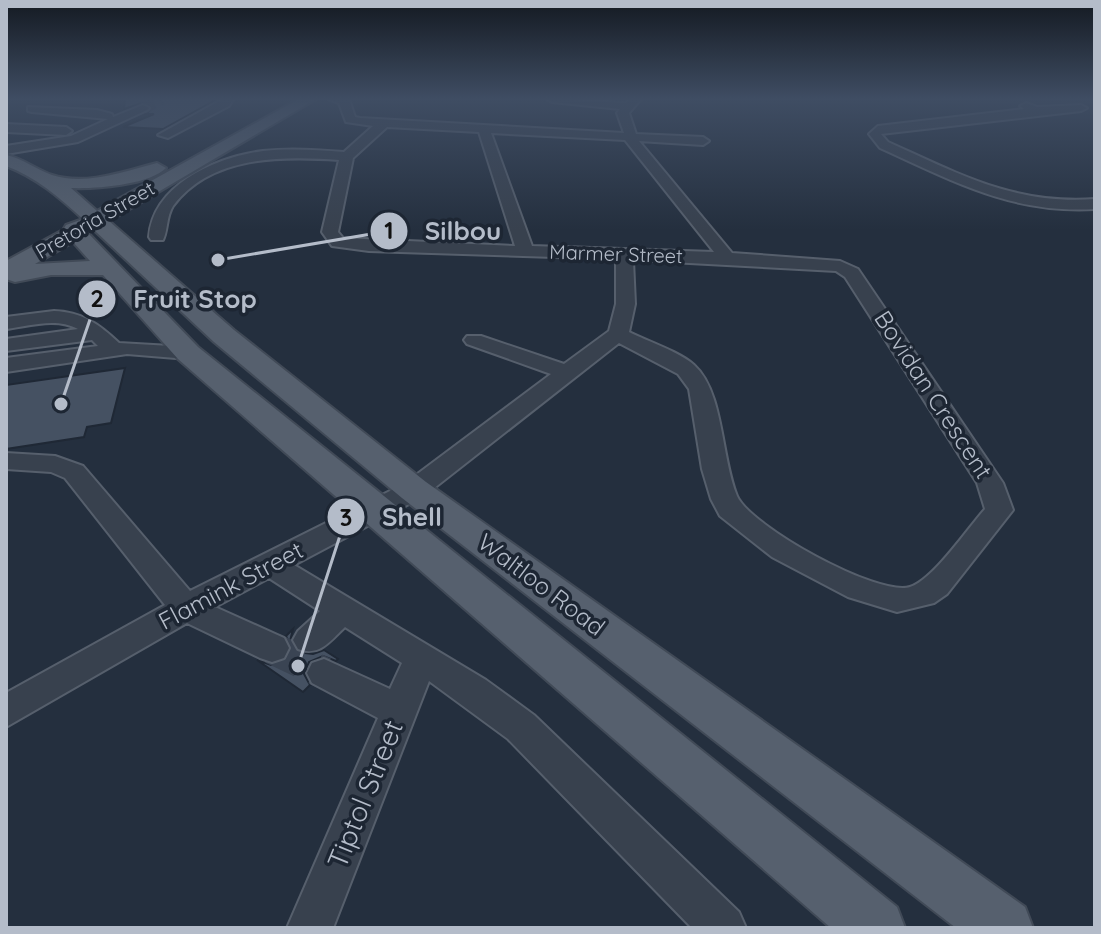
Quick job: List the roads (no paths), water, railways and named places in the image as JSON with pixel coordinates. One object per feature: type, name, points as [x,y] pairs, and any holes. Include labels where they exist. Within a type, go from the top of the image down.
[{"type":"main road","name":"Pretoria Street","points":[[170,170],[214,143]]},
{"type":"main road","name":"Pretoria Street","points":[[6,255],[71,217],[224,143]]},
{"type":"main road","points":[[11,166],[48,180],[82,184],[170,170]]},
{"type":"main road","points":[[11,166],[71,217]]},
{"type":"main road","points":[[6,278],[51,268],[121,261],[126,231],[135,210],[170,170]]},
{"type":"main road","points":[[48,180],[71,217]]},
{"type":"main road","name":"Pretoria Street","points":[[6,271],[71,217]]},
{"type":"main road","name":"Waltloo Road","points":[[71,217],[121,261],[224,336],[394,500],[876,928]]},
{"type":"main road","name":"Waltloo Road","points":[[121,261],[164,327],[188,353],[1004,928]]},
{"type":"street","points":[[11,166],[19,154],[54,143]]},
{"type":"street","points":[[157,237],[157,220],[162,208],[177,192],[221,164],[267,154],[347,156],[362,143]]},
{"type":"street","points":[[489,143],[525,250]]},
{"type":"street","points":[[634,143],[727,258]]},
{"type":"street","points":[[882,143],[1002,198],[1048,206],[1095,204]]},
{"type":"street","points":[[6,150],[46,145]]},
{"type":"street","name":"Marmer Street","points":[[347,156],[330,232],[338,242],[835,265]]},
{"type":"street","points":[[618,334],[626,303],[624,254]]},
{"type":"street","name":"Bovidan Crescent","points":[[618,334],[692,374],[700,389],[721,490],[737,518],[761,536],[849,586],[895,601],[915,599],[936,586],[993,521],[999,510],[998,499],[855,276],[835,265]]},
{"type":"street","points":[[6,323],[73,317],[120,349]]},
{"type":"street","points":[[120,349],[164,327]]},
{"type":"street","points":[[6,345],[97,333]]},
{"type":"street","name":"Flamink Street","points":[[6,711],[186,608],[394,500],[618,334]]},
{"type":"street","points":[[474,340],[568,373]]},
{"type":"street","points":[[6,365],[120,349],[188,353]]},
{"type":"street","points":[[6,461],[55,464],[74,472],[186,608],[272,648]]},
{"type":"street","points":[[271,565],[474,691],[521,727],[723,928]]},
{"type":"street","points":[[310,640],[342,610]]},
{"type":"street","name":"Tiptol Street","points":[[310,928],[420,660]]},
{"type":"street","points":[[324,673],[399,711]]},
{"type":"tunnel","points":[[272,648],[324,673]]},
{"type":"place","name":"Silbou","points":[[218,260]]},
{"type":"place","name":"Fruit Stop","points":[[61,404]]},
{"type":"place","name":"Shell","points":[[298,666]]}]
